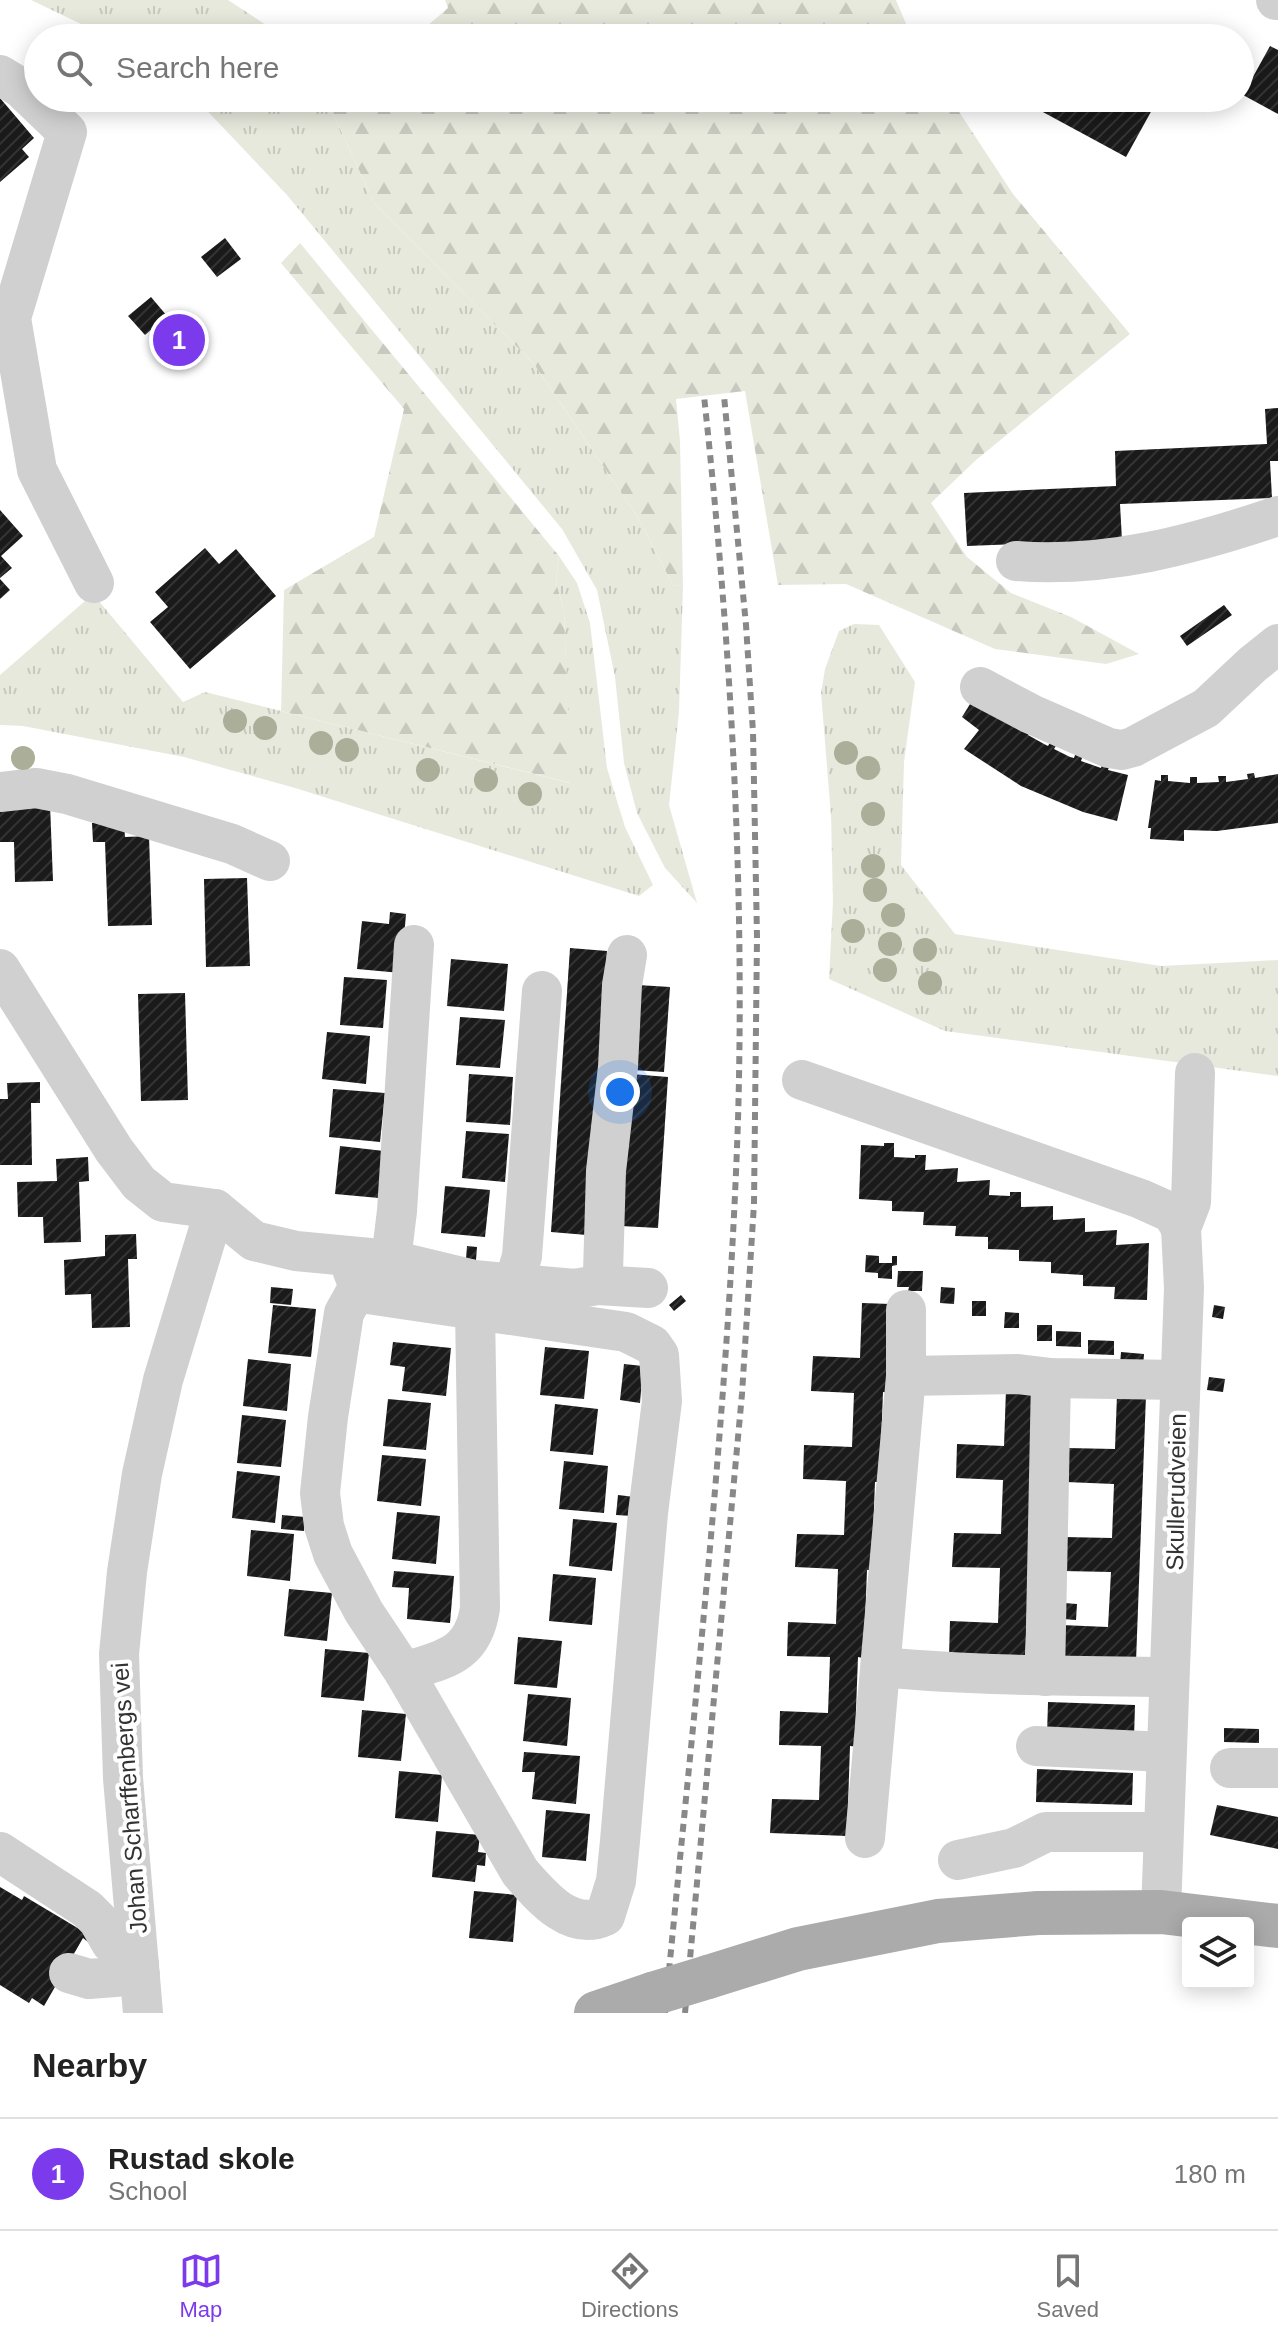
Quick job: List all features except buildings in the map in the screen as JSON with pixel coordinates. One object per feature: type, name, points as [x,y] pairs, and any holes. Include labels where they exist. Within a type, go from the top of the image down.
[{"type":"main road","points":[[596,2013],[798,1949],[938,1921],[1038,1913],[1161,1912],[1278,1926]]},
{"type":"street","points":[[0,75],[24,91]]},
{"type":"street","points":[[46,112],[67,132],[11,318],[37,470],[94,583]]},
{"type":"street","points":[[1016,561],[1079,563],[1143,555],[1278,516]]},
{"type":"street","points":[[980,687],[1031,714],[1109,748],[1122,750],[1166,731],[1206,708],[1270,659]]},
{"type":"street","points":[[0,792],[36,788],[67,794],[232,844],[270,861]]},
{"type":"street","points":[[391,1260],[397,1211],[414,945]]},
{"type":"street","points":[[597,1285],[603,1273],[606,1171],[627,955]]},
{"type":"street","points":[[0,969],[114,1150],[139,1183],[163,1202],[215,1209],[254,1241],[296,1251],[353,1273],[391,1260],[474,1280],[575,1289],[597,1285],[648,1288]]},
{"type":"street","points":[[514,1284],[522,1256],[542,991]]},
{"type":"street","name":"Skullerudveien","points":[[1161,1912],[1184,1288],[1181,1228],[1191,1202],[1195,1073]]},
{"type":"street","points":[[802,1080],[1141,1199],[1172,1213],[1181,1228]]},
{"type":"street","name":"Johan Scharffenbergs vei","points":[[140,1984],[122,1747],[119,1654],[127,1572],[142,1474],[163,1380],[215,1209]]},
{"type":"street","points":[[353,1273],[361,1293],[626,1332],[652,1345],[659,1355],[662,1401],[643,1558],[616,1881],[605,1916],[593,1922],[561,1912],[542,1897],[520,1872],[404,1672],[364,1612],[333,1554],[321,1504],[328,1417],[353,1273]]},
{"type":"street","points":[[865,1838],[906,1376],[906,1310]]},
{"type":"street","points":[[404,1672],[451,1656],[467,1645],[477,1628],[480,1608],[475,1311]]},
{"type":"street","points":[[906,1376],[1018,1374],[1051,1378],[1179,1380]]},
{"type":"street","points":[[1045,1676],[1051,1378]]},
{"type":"street","points":[[881,1667],[1045,1676],[1169,1677]]},
{"type":"street","points":[[1036,1746],[1166,1752]]},
{"type":"street","points":[[1230,1768],[1278,1768]]},
{"type":"street","points":[[958,1860],[1014,1848],[1046,1832],[1163,1832]]},
{"type":"street","points":[[0,1852],[87,1909],[98,1920],[140,1984]]},
{"type":"street","points":[[69,1973],[89,1979],[140,1984]]},
{"type":"green space","points":[[31,0],[228,0],[265,24],[81,24]]},
{"type":"green space","points":[[445,0],[896,0],[906,24],[429,24],[448,8]]},
{"type":"green space","points":[[208,112],[332,112],[374,203],[534,364],[637,516],[673,585],[683,586],[679,712],[669,805],[697,903],[665,868],[637,813],[624,763],[615,677],[597,590],[562,529],[287,195]]},
{"type":"green space","points":[[332,112],[959,112],[1013,194],[1130,334],[976,460],[931,503],[967,557],[1011,593],[1071,617],[1139,654],[1106,664],[995,649],[846,584],[778,585],[745,391],[676,399],[680,441],[683,586],[673,585],[637,516],[534,364],[374,203]]},
{"type":"green space","points":[[300,243],[559,556],[556,582],[564,611],[571,783],[281,711],[284,590],[374,537],[404,409],[281,263]]},
{"type":"green space","points":[[559,556],[577,583],[590,623],[607,768],[625,827],[653,885],[639,896],[295,788],[184,757],[23,726],[0,725],[0,675],[93,594],[183,702],[205,692],[570,783],[564,611],[556,582]]},
{"type":"green space","points":[[854,624],[879,625],[915,682],[904,762],[901,865],[955,934],[1161,966],[1278,960],[1278,1076],[945,1031],[829,979],[833,901],[831,816],[821,693],[825,669],[839,631]]},
{"type":"railway","points":[[665,2013],[718,1455],[738,1120],[739,939],[733,758],[721,577],[704,396]]},
{"type":"railway","points":[[685,2013],[742,1394],[754,1204],[757,937],[753,732],[724,396]]},
{"type":"place","name":"Rustad skole","points":[[179,340]]}]
